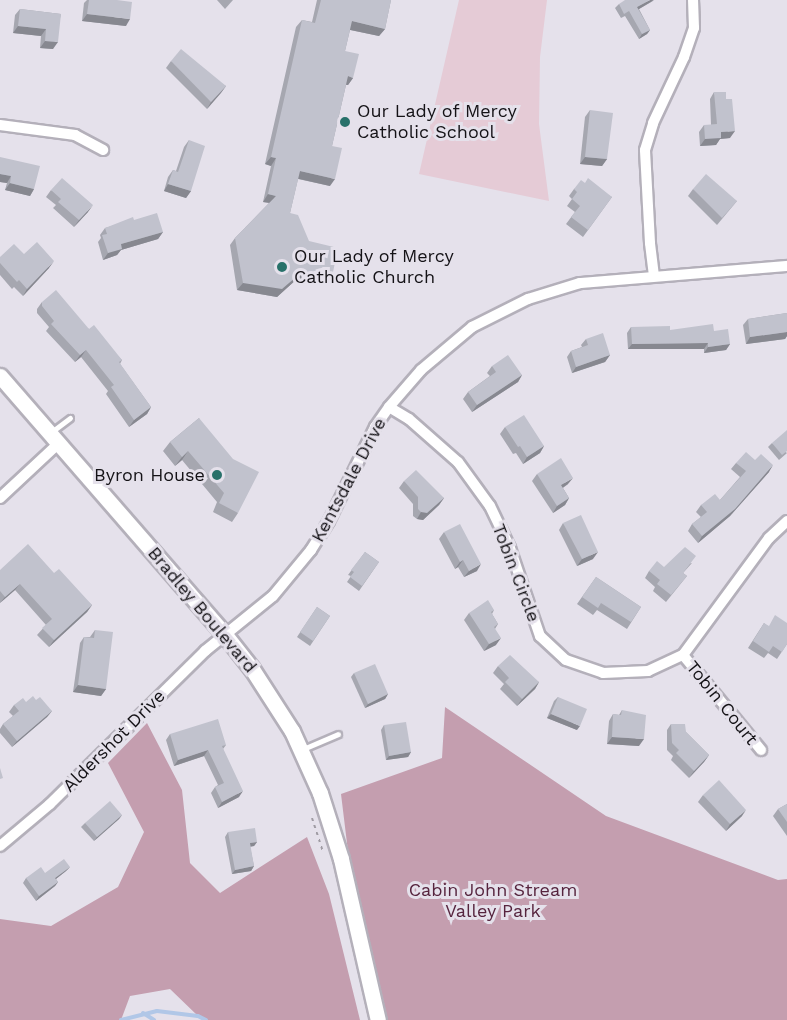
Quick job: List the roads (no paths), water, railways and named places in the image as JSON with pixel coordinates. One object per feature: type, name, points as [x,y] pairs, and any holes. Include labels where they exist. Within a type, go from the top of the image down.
[{"type":"main road","name":"Bradley Boulevard","points":[[0,376],[226,636],[252,669],[292,731],[320,793],[341,859],[378,1020]]},
{"type":"street","points":[[654,276],[645,150],[653,123],[684,57],[694,28],[693,0]]},
{"type":"street","points":[[0,125],[75,135],[103,150]]},
{"type":"street","name":"Kentsdale Drive","points":[[226,636],[273,596],[311,550],[329,521],[375,427],[389,407],[421,370],[472,327],[528,300],[580,283],[787,266]]},
{"type":"street","name":"Tobin Circle","points":[[389,407],[409,419],[458,462],[490,506],[510,549],[540,636],[566,660],[603,673],[627,674],[648,671],[683,655],[770,538],[787,521]]},
{"type":"street","points":[[0,498],[54,439]]},
{"type":"street","name":"Aldershot Drive","points":[[0,846],[50,804],[205,651],[226,636]]},
{"type":"street","name":"Tobin Court","points":[[683,655],[761,750]]},
{"type":"lane","points":[[54,439],[70,418]]},
{"type":"lane","points":[[300,750],[338,734]]},
{"type":"waterway","points":[[121,1020],[157,1011],[198,1016],[206,1020]]},
{"type":"waterway","points":[[143,1013],[154,1020]]},
{"type":"place","name":"Our Lady of Mercy Catholic School","points":[[345,122]]},
{"type":"place","name":"Our Lady of Mercy Catholic Church","points":[[282,267]]},
{"type":"place","name":"Byron House","points":[[217,475]]},
{"type":"park label","name":"Cabin John Stream Valley Park","points":[[493,901]]}]
